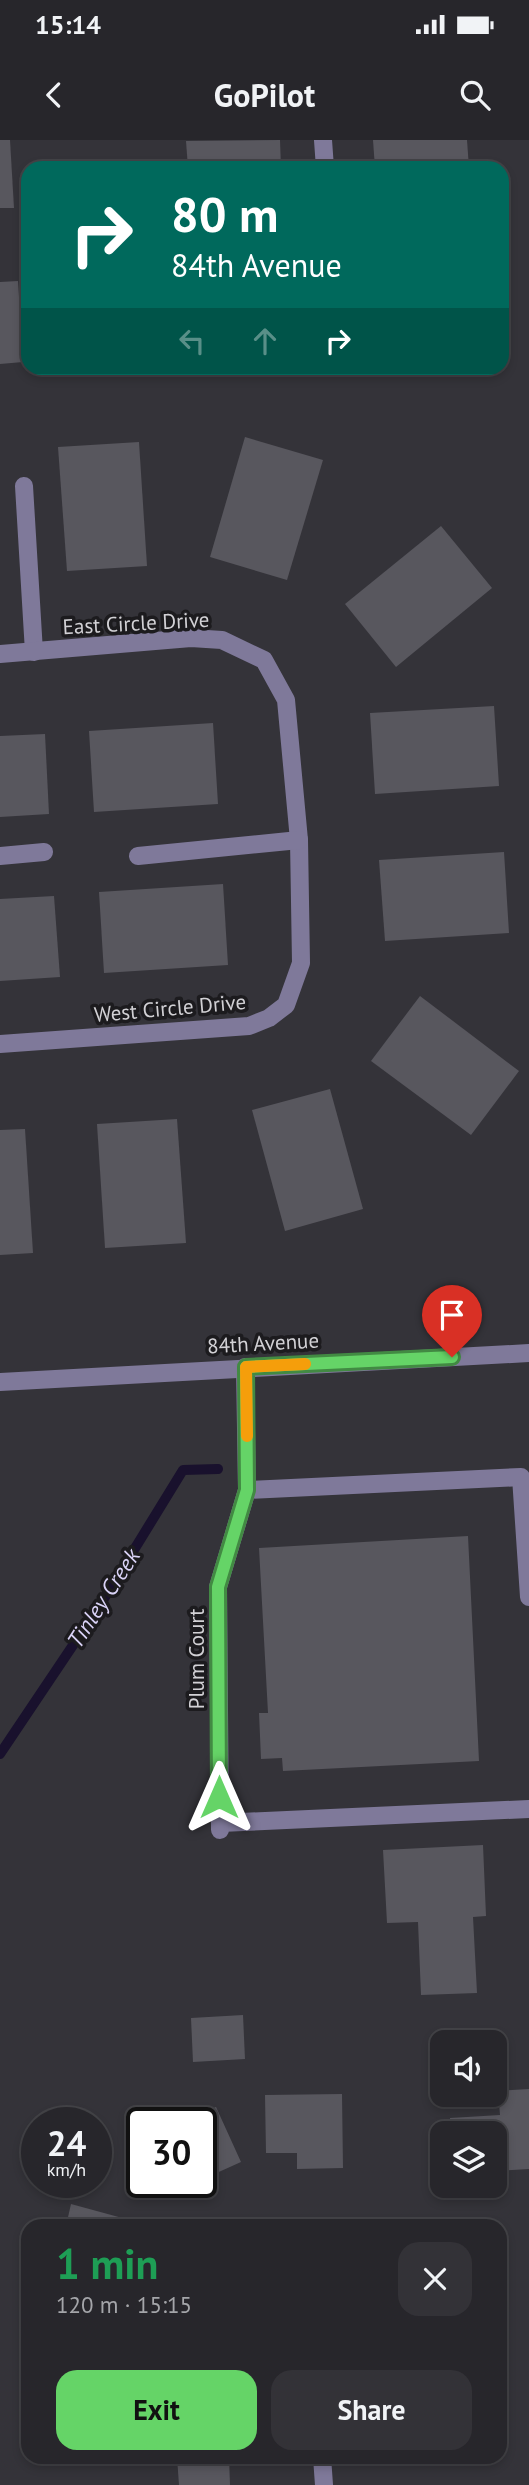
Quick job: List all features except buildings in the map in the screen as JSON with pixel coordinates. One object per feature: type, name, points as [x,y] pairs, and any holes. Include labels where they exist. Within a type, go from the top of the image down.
[{"type":"street","points":[[323,140],[324,161]]},
{"type":"street","points":[[24,486],[34,652]]},
{"type":"street","name":"East Circle Drive","points":[[0,654],[191,638],[222,640],[264,660],[286,700],[299,834]]},
{"type":"street","points":[[138,856],[299,834]]},
{"type":"street","name":"West Circle Drive","points":[[0,1044],[234,1028],[269,1018],[286,1005],[301,963],[299,834]]},
{"type":"street","points":[[0,856],[44,852]]},
{"type":"street","name":"84th Avenue","points":[[0,1382],[529,1353]]},
{"type":"street","name":"Plum Court","points":[[246,1367],[247,1490],[218,1587],[220,1826],[529,1809]]},
{"type":"street","points":[[247,1490],[521,1477],[529,1597]]},
{"type":"street","points":[[322,2464],[324,2485]]},
{"type":"waterway","name":"Tinley Creek","points":[[0,1754],[102,1602],[183,1470],[218,1469]]},
{"type":"slow traffic","points":[[247,1436],[246,1367],[305,1364]]},
{"type":"route","points":[[219,1797],[218,1587],[247,1490],[246,1367],[452,1357]]}]
